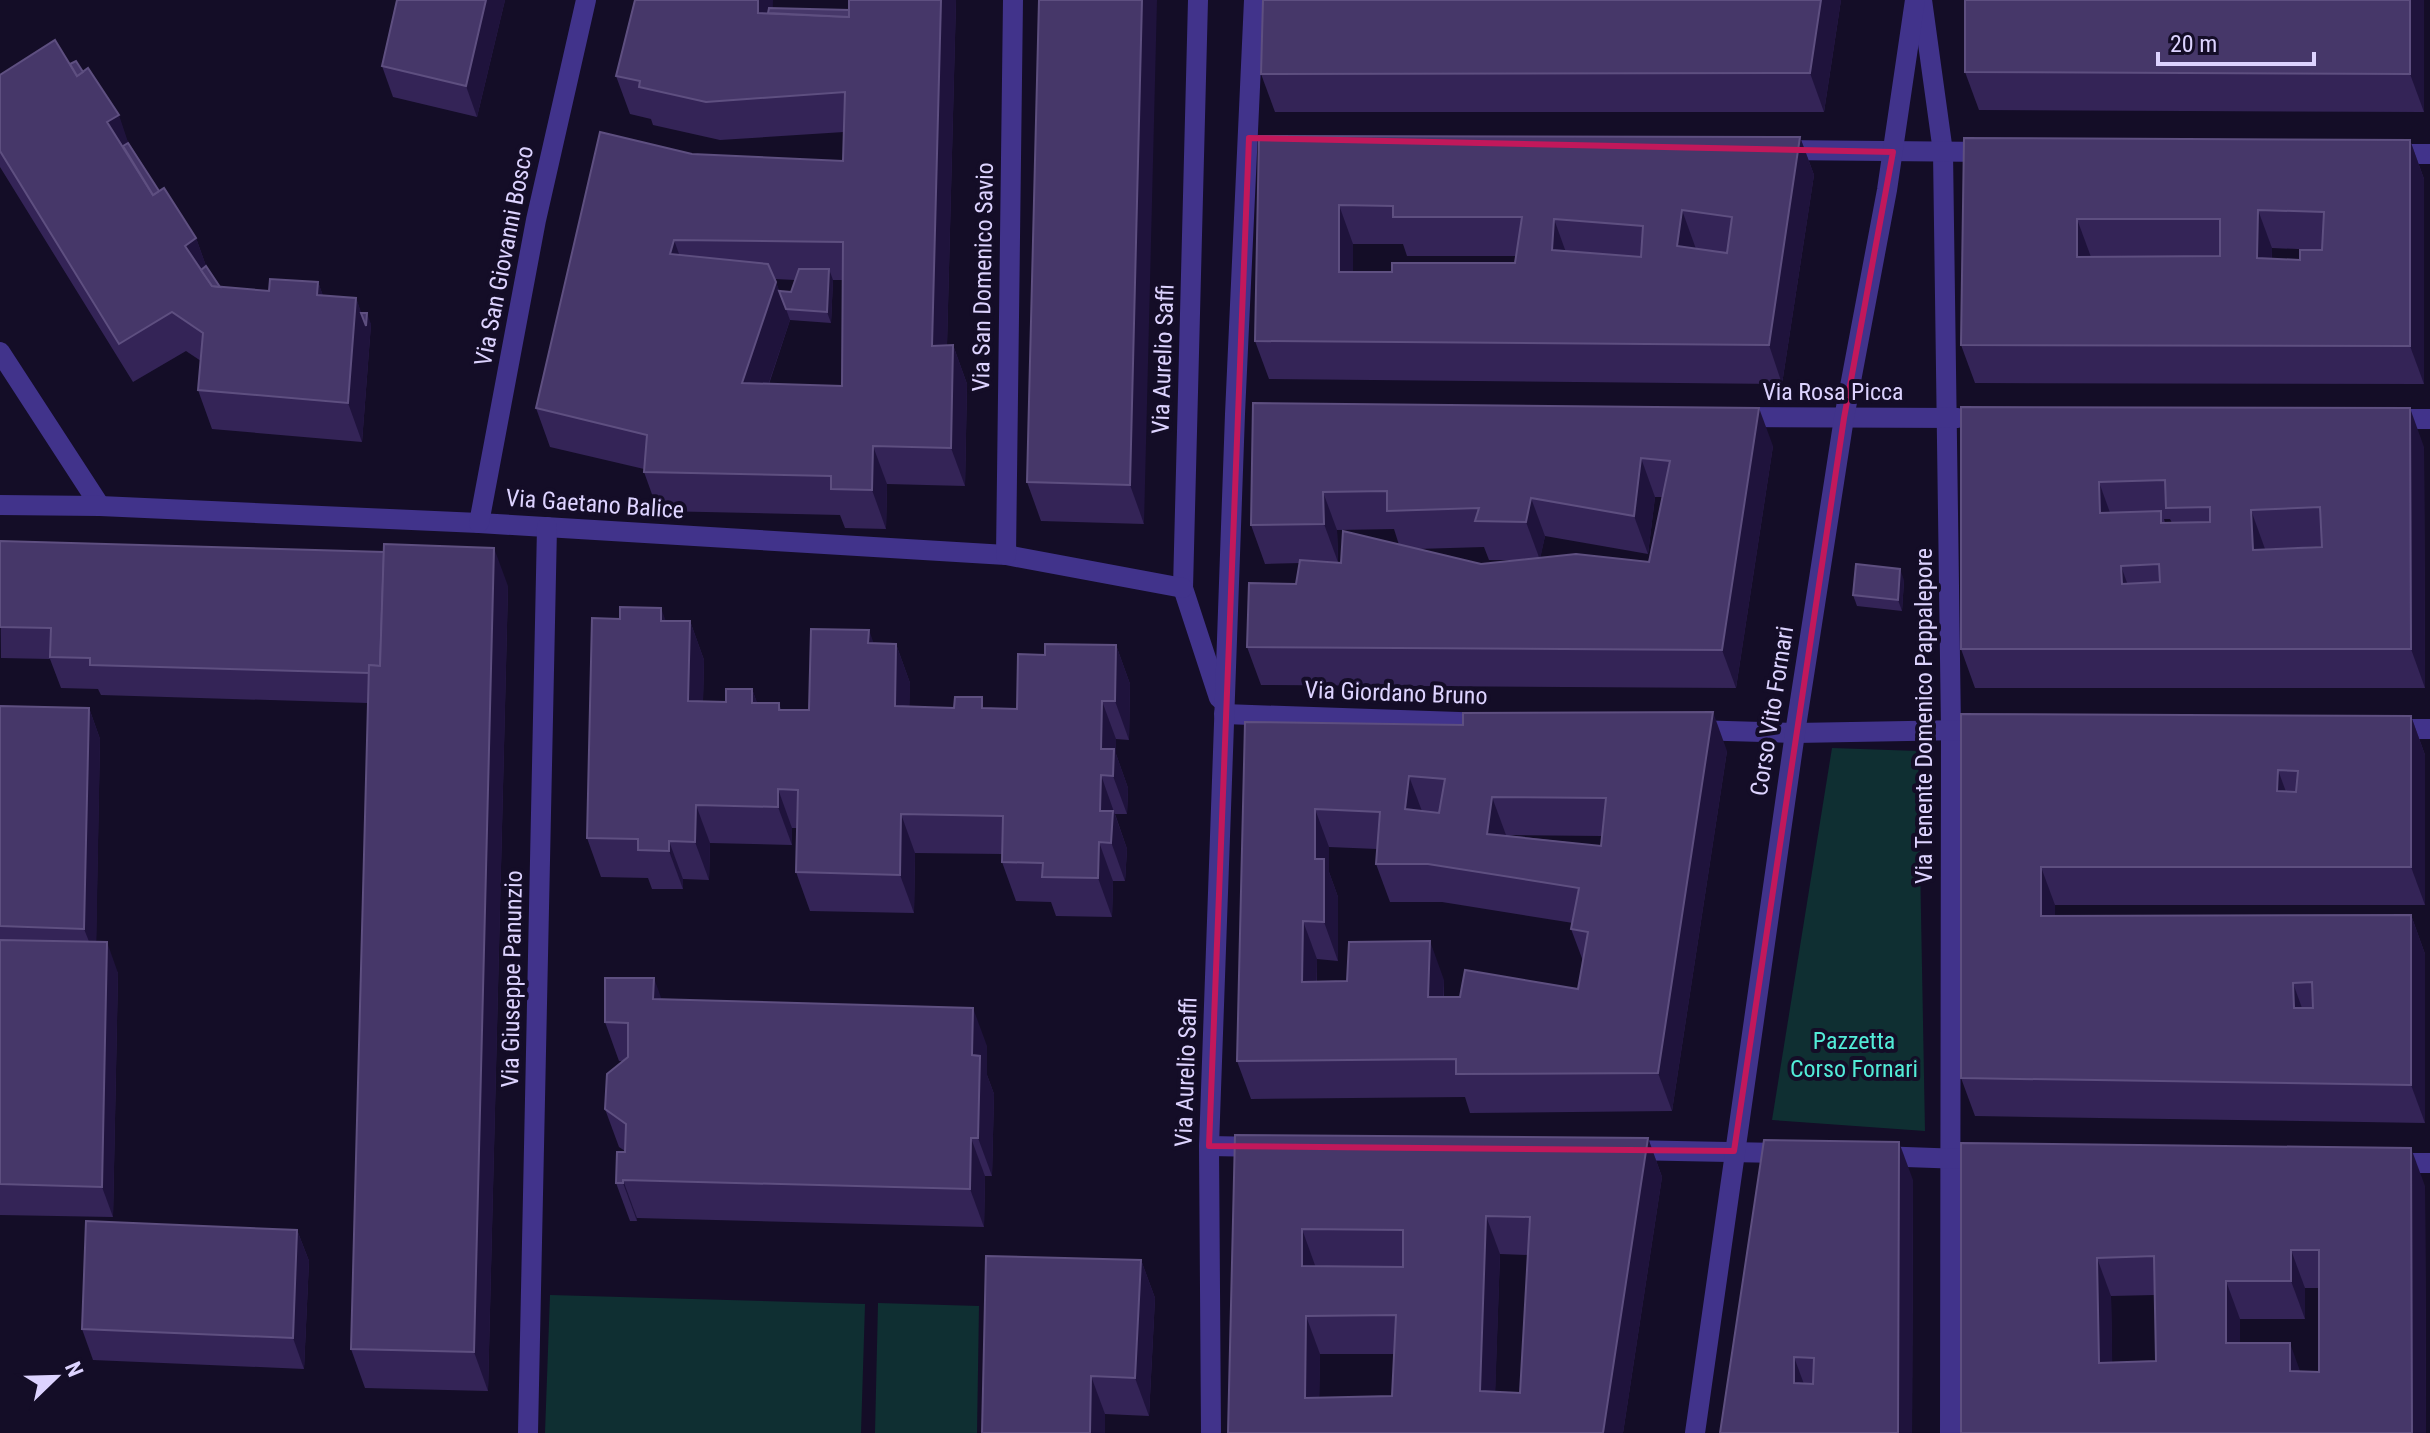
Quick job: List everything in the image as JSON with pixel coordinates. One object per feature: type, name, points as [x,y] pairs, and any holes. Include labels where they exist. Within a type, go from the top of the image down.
[{"type":"street","name":"Via San Giovanni Bosco","points":[[479,523],[536,220],[586,0]]},
{"type":"street","name":"Via San Domenico Savio","points":[[1006,555],[1013,0]]},
{"type":"street","name":"Via Aurelio Saffi","points":[[1198,0],[1183,588],[1224,714]]},
{"type":"street","name":"Via Aurelio Saffi","points":[[1211,1433],[1209,1146],[1224,714],[1257,138],[1254,0]]},
{"type":"street","name":"Corso Vito Fornari","points":[[1695,1433],[1795,733],[1844,418],[1893,152],[1915,0]]},
{"type":"street","name":"Via Tenente Domenico Pappalepore","points":[[1922,0],[1943,152],[1951,730],[1950,1433]]},
{"type":"street","points":[[1752,149],[2006,152]]},
{"type":"street","points":[[2367,154],[2430,154]]},
{"type":"street","points":[[0,352],[100,506]]},
{"type":"street","name":"Via Rosa Picca","points":[[1719,417],[1978,418]]},
{"type":"street","points":[[2368,419],[2430,419]]},
{"type":"street","name":"Via Gaetano Balice","points":[[0,505],[100,506],[479,523],[1006,555],[1183,588]]},
{"type":"street","name":"Via Giuseppe Panunzio","points":[[528,1433],[547,527]]},
{"type":"street","name":"Via Giordano Bruno","points":[[1224,714],[1510,723]]},
{"type":"street","points":[[1668,729],[1795,733],[1983,730]]},
{"type":"street","points":[[2366,729],[2430,729]]},
{"type":"street","points":[[1209,1146],[1288,1147]]},
{"type":"street","points":[[1607,1150],[1811,1154]]},
{"type":"street","points":[[1857,1155],[1981,1159]]},
{"type":"street","points":[[2368,1163],[2430,1163]]},
{"type":"highlighted area","points":[[1249,138],[1893,152],[1844,418],[1734,1151],[1209,1146]]},
{"type":"green space","name":"Pazzetta Corso Fornari","points":[[1832,748],[1918,751],[1925,1131],[1772,1120]]},
{"type":"green space","points":[[550,1295],[865,1304],[861,1433],[545,1433]]},
{"type":"green space","points":[[878,1303],[979,1306],[977,1433],[875,1433]]},
{"type":"building","points":[[397,0],[486,0],[466,86],[382,66]]},
{"type":"building","points":[[635,0],[758,0],[758,13],[849,17],[849,0],[941,0],[932,346],[953,345],[951,448],[873,446],[872,490],[831,489],[831,476],[644,472],[647,435],[536,408],[600,132],[692,154],[843,161],[845,92],[706,102],[639,87],[640,81],[616,76]],"holes":[[[674,240],[843,242],[842,386],[742,383],[776,282],[768,264],[670,254]]]},
{"type":"building","points":[[1039,0],[1142,0],[1130,485],[1027,482]]},
{"type":"building","points":[[1263,0],[1821,0],[1810,73],[1261,74]]},
{"type":"building","points":[[1965,0],[2410,0],[2410,74],[1965,72]]},
{"type":"building","points":[[769,8],[849,10],[849,17],[768,13]]},
{"type":"building","points":[[55,40],[77,76],[88,68],[119,115],[107,122],[153,195],[164,188],[196,238],[185,246],[212,286],[269,291],[270,279],[318,282],[317,295],[356,298],[348,403],[198,390],[203,333],[172,312],[119,344],[0,151],[0,75]]},
{"type":"building","points":[[76,61],[83,72],[77,76],[70,64]]},
{"type":"building","points":[[1259,136],[1800,137],[1769,345],[1255,341]],"holes":[[[1339,205],[1393,206],[1393,217],[1522,217],[1515,263],[1392,263],[1392,272],[1339,272]],[[1682,210],[1732,217],[1727,253],[1677,246]],[[1554,219],[1643,226],[1641,257],[1552,250]]]},
{"type":"building","points":[[1964,138],[2410,140],[2410,346],[1961,345]],"holes":[[[2258,210],[2324,212],[2322,250],[2300,250],[2300,260],[2257,258]],[[2077,219],[2220,219],[2220,256],[2077,257]]]},
{"type":"building","points":[[128,143],[159,191],[153,195],[123,146]]},
{"type":"building","points":[[206,266],[220,287],[212,286],[201,270]]},
{"type":"building","points":[[799,269],[829,269],[827,312],[786,309],[779,291],[791,292]]},
{"type":"building","points":[[1253,403],[1759,408],[1722,650],[1247,647],[1249,583],[1296,584],[1300,560],[1341,563],[1343,531],[1481,564],[1576,554],[1649,562],[1670,461],[1641,458],[1634,516],[1531,498],[1526,522],[1475,521],[1479,508],[1387,511],[1387,491],[1323,492],[1324,524],[1251,525]]},
{"type":"building","points":[[1961,407],[2410,408],[2411,649],[1961,649]],"holes":[[[2165,480],[2166,508],[2210,507],[2210,522],[2161,523],[2161,511],[2100,513],[2099,482]],[[2320,507],[2322,547],[2253,550],[2251,510]],[[2159,564],[2160,582],[2122,584],[2121,566]]]},
{"type":"building","points":[[0,541],[384,552],[380,666],[369,665],[369,673],[90,665],[90,658],[50,657],[51,628],[0,627]]},
{"type":"building","points":[[384,544],[494,548],[474,1352],[351,1349],[369,665],[380,666]]},
{"type":"building","points":[[1856,564],[1900,569],[1898,600],[1853,595]]},
{"type":"building","points":[[620,607],[661,608],[661,621],[690,621],[688,701],[726,702],[726,689],[752,689],[752,703],[779,703],[779,710],[809,710],[811,629],[869,630],[868,643],[896,644],[895,706],[954,708],[955,697],[982,697],[982,708],[1017,709],[1018,654],[1045,655],[1045,644],[1116,645],[1115,701],[1102,701],[1101,749],[1114,749],[1113,776],[1101,775],[1100,811],[1113,811],[1111,843],[1099,842],[1098,878],[1042,877],[1043,863],[1002,862],[1003,816],[901,814],[900,875],[796,872],[798,790],[778,789],[778,807],[696,805],[695,842],[669,841],[669,851],[638,850],[638,839],[587,838],[592,618],[620,619]]},
{"type":"building","points":[[0,706],[89,708],[84,929],[0,926]]},
{"type":"building","points":[[1713,712],[1658,1073],[1456,1074],[1456,1059],[1237,1061],[1245,722],[1463,725],[1463,713]],"holes":[[[1409,776],[1445,779],[1439,813],[1405,809]],[[1492,797],[1606,798],[1601,846],[1487,834]],[[1315,809],[1380,812],[1376,864],[1428,864],[1579,888],[1571,929],[1588,932],[1578,989],[1465,970],[1460,997],[1428,997],[1430,941],[1349,942],[1347,981],[1302,982],[1303,921],[1324,922],[1324,859],[1315,859]]]},
{"type":"building","points":[[1961,714],[2411,716],[2411,867],[2041,867],[2041,916],[2411,915],[2411,1085],[1961,1078]],"holes":[[[2278,770],[2298,771],[2296,792],[2277,791]],[[2312,982],[2313,1008],[2294,1008],[2293,983]]]},
{"type":"building","points":[[0,940],[107,942],[102,1187],[0,1184]]},
{"type":"building","points":[[605,978],[654,978],[653,999],[973,1008],[972,1055],[980,1056],[978,1138],[971,1138],[970,1189],[623,1180],[623,1183],[616,1183],[617,1152],[625,1152],[626,1124],[605,1109],[607,1074],[628,1057],[628,1023],[605,1022]]},
{"type":"building","points":[[1235,1135],[1648,1138],[1603,1433],[1228,1433]],"holes":[[[1486,1216],[1530,1217],[1520,1393],[1480,1391]],[[1302,1229],[1403,1230],[1403,1267],[1302,1266]],[[1396,1315],[1392,1396],[1305,1398],[1306,1316]]]},
{"type":"building","points":[[1764,1140],[1899,1142],[1898,1433],[1720,1433]],"holes":[[[1794,1357],[1814,1358],[1813,1384],[1794,1383]]]},
{"type":"building","points":[[1961,1143],[2411,1148],[2412,1433],[1961,1433]],"holes":[[[2291,1250],[2319,1250],[2319,1372],[2290,1371],[2290,1343],[2226,1343],[2226,1281],[2291,1281]],[[2154,1256],[2156,1361],[2099,1363],[2097,1258]]]},
{"type":"building","points":[[86,1221],[297,1230],[293,1338],[82,1329]]},
{"type":"building","points":[[986,1256],[1141,1260],[1135,1378],[1091,1376],[1090,1433],[982,1433]]}]
